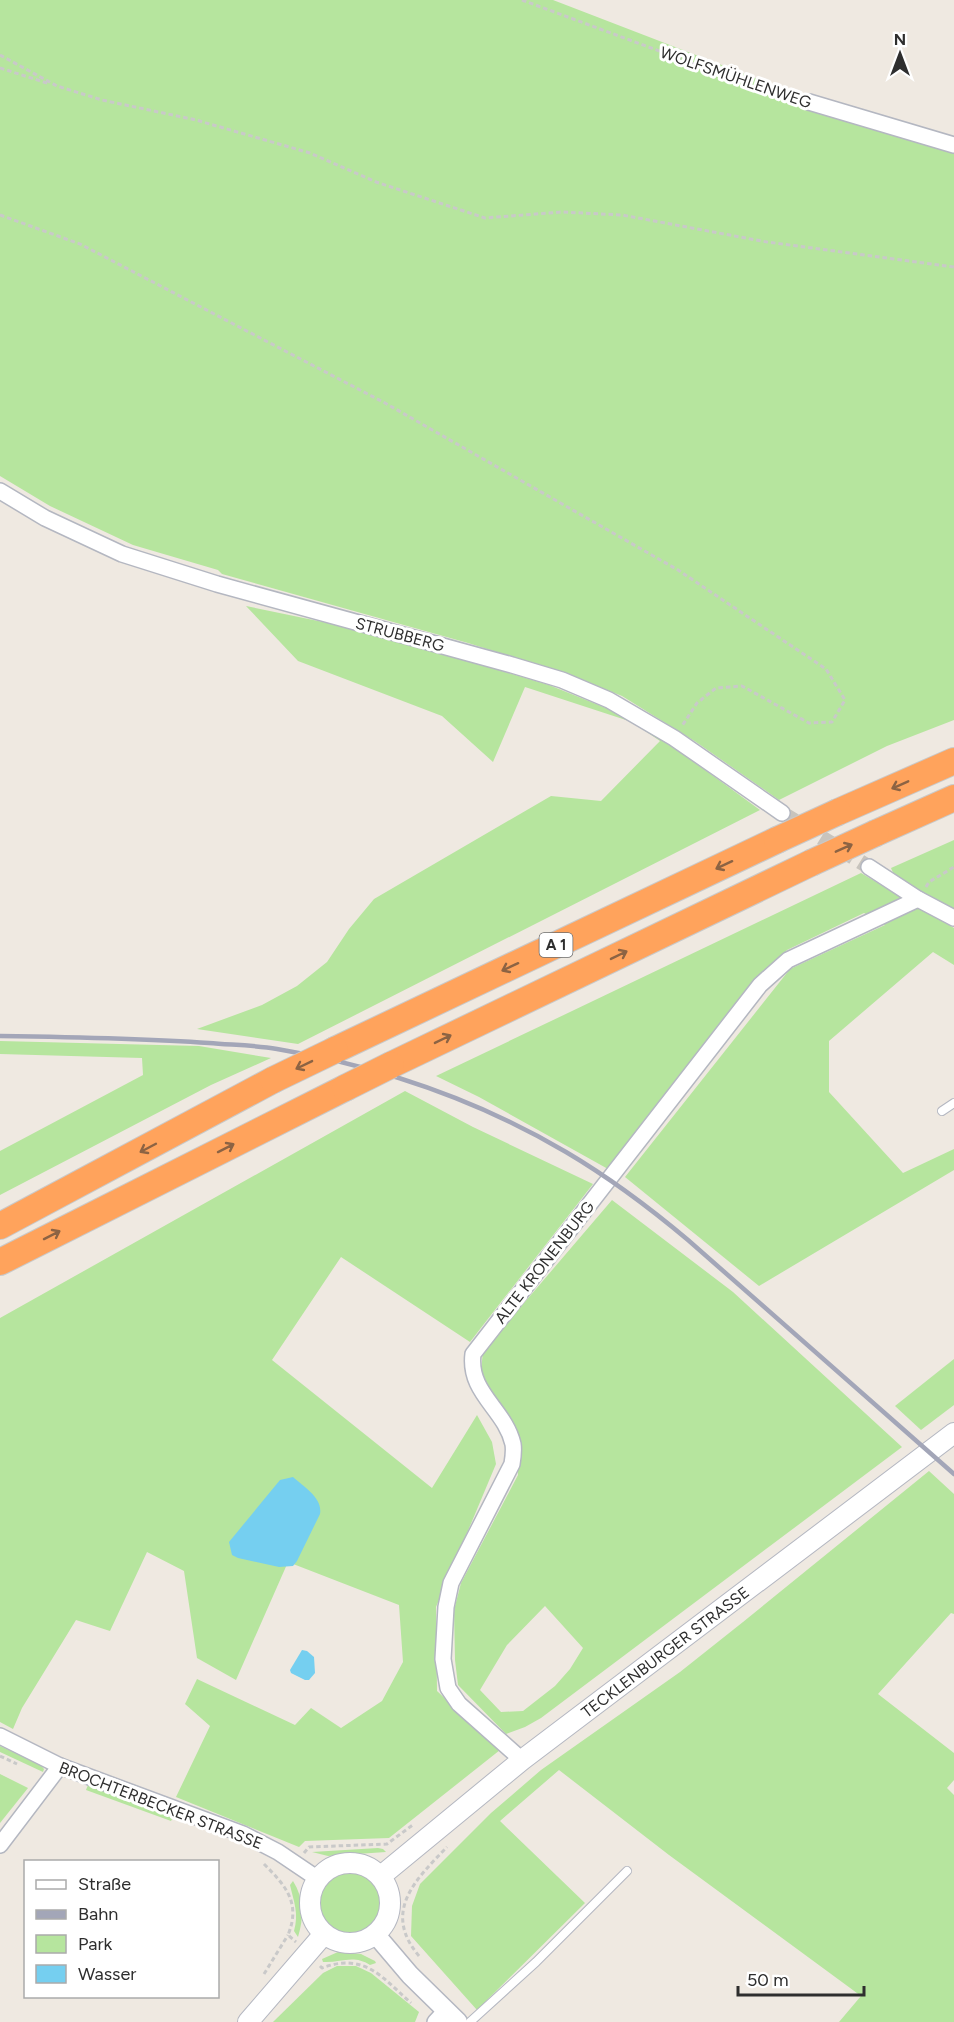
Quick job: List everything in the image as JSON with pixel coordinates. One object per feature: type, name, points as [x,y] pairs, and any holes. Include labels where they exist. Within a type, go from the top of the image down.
[{"type":"highway","name":"A 1","points":[[0,1226],[273,1080],[777,840],[954,761]]},
{"type":"highway","name":"A 1","points":[[0,1262],[391,1065],[811,862],[954,798]]},
{"type":"main road","name":"TECKLENBURGER STRASSE","points":[[381,1876],[522,1760],[954,1433]]},
{"type":"main road","points":[[356,1863],[381,1876],[388,1887],[391,1899],[390,1912],[386,1924],[376,1935],[352,1944],[338,1942],[324,1934],[312,1915],[310,1903],[312,1891],[318,1879],[328,1869],[341,1864],[356,1863]]},
{"type":"main road","points":[[248,2022],[324,1934]]},
{"type":"street","name":"WOLFSMÜHLENWEG","points":[[809,102],[954,145]]},
{"type":"street","name":"STRUBBERG","points":[[0,490],[45,518],[122,554],[217,584],[562,680],[609,700],[674,738],[782,813]]},
{"type":"street","points":[[869,867],[918,899],[954,918]]},
{"type":"street","name":"ALTE KRONENBURG","points":[[522,1760],[459,1704],[448,1688],[443,1659],[446,1607],[451,1583],[512,1464],[514,1447],[507,1428],[474,1380],[471,1367],[473,1354],[760,986],[789,960],[918,899]]},
{"type":"street","name":"BROCHTERBECKER STRASSE","points":[[0,1736],[60,1766],[243,1834],[278,1852],[318,1879]]},
{"type":"street","points":[[0,1845],[60,1766]]},
{"type":"street","points":[[376,1935],[446,2018]]},
{"type":"lane","points":[[942,1111],[954,1103]]},
{"type":"lane","points":[[470,2022],[536,1962],[627,1871]]},
{"type":"path","name":"WOLFSMÜHLENWEG","points":[[522,0],[809,102]]},
{"type":"path","points":[[0,55],[57,86]]},
{"type":"path","points":[[0,68],[102,100],[196,120],[310,153],[376,182],[486,218],[562,212],[622,215],[767,242],[954,267]]},
{"type":"path","points":[[0,215],[80,244],[375,398],[668,565],[826,669],[845,700],[832,722],[809,723],[742,686],[716,688],[697,704],[674,738]]},
{"type":"path","points":[[918,899],[929,882],[954,867]]},
{"type":"path","points":[[297,1864],[309,1847],[387,1844],[408,1827],[422,1820]]},
{"type":"path","points":[[418,1877],[408,1893],[403,1912],[403,1928],[408,1943],[424,1962]]},
{"type":"path","points":[[284,1883],[294,1911],[288,1935],[322,1968],[346,1962],[359,1963],[374,1970],[416,2007]]},
{"type":"green space","points":[[0,0],[553,0],[810,99],[954,140],[954,720],[887,746],[779,800],[696,742],[622,696],[572,676],[468,643],[222,574],[218,570],[133,545],[50,506],[0,476]]},
{"type":"green space","points":[[246,606],[357,629],[549,685],[616,712],[634,722],[686,756],[760,810],[298,1044],[197,1029],[262,1005],[297,986],[327,962],[349,929],[374,899],[551,796],[601,801],[660,741],[632,722],[525,687],[493,762],[442,716],[298,661]]},
{"type":"green space","points":[[954,840],[954,911],[895,877],[891,868]]},
{"type":"green space","points":[[861,873],[954,928],[954,965],[933,952],[829,1041],[829,1092],[903,1173],[954,1149],[954,1170],[759,1286],[625,1177],[790,969],[885,925],[864,913],[787,950],[726,1015],[608,1169],[479,1097],[436,1076]]},
{"type":"green space","points":[[0,1041],[199,1046],[271,1058],[211,1085],[0,1195],[0,1151],[143,1075],[142,1058],[0,1054]]},
{"type":"green space","points":[[405,1091],[473,1127],[593,1184],[470,1342],[341,1257],[272,1360],[432,1488],[477,1415],[492,1442],[496,1464],[436,1607],[437,1691],[500,1750],[389,1838],[305,1841],[299,1847],[176,1797],[210,1726],[185,1704],[197,1679],[295,1725],[311,1708],[341,1728],[382,1701],[403,1662],[399,1605],[288,1562],[236,1680],[197,1658],[184,1571],[147,1552],[110,1631],[76,1620],[22,1708],[13,1729],[0,1722],[0,1318]]},
{"type":"green space","points":[[612,1200],[733,1292],[902,1447],[541,1718],[506,1734],[458,1685],[455,1660],[454,1610],[461,1583],[518,1475],[517,1462],[481,1371],[483,1351]],"holes":[[[545,1606],[583,1648],[570,1669],[555,1686],[523,1711],[501,1712],[480,1690],[507,1645]]]},
{"type":"green space","points":[[954,1359],[954,1405],[921,1430],[895,1406]]},
{"type":"green space","points":[[929,1471],[954,1494],[954,1614],[951,1613],[878,1694],[954,1753],[954,1780],[947,1788],[954,1795],[954,2022],[839,2022],[861,1996],[669,1855],[559,1770],[500,1821],[585,1903],[477,2010],[411,1936],[412,1906],[420,1884],[491,1813],[541,1770],[680,1672]]},
{"type":"green space","points":[[0,1746],[40,1764],[44,1769],[43,1772],[0,1752]]},
{"type":"green space","points":[[0,1774],[28,1788],[0,1823]]},
{"type":"green space","points":[[88,1785],[173,1817],[171,1821],[86,1790]]},
{"type":"green space","points":[[378,1848],[386,1852],[328,1856],[312,1852]]},
{"type":"green space","points":[[351,1873],[368,1878],[373,1882],[377,1887],[382,1904],[377,1921],[373,1926],[368,1930],[351,1935],[334,1930],[329,1926],[325,1921],[320,1904],[325,1887],[329,1882],[334,1878]]},
{"type":"green space","points":[[293,1881],[302,1908],[298,1937],[294,1931],[296,1913],[290,1885]]},
{"type":"green space","points":[[338,1952],[361,1954],[376,1963],[370,1965],[352,1959],[323,1962],[322,1959]]},
{"type":"green space","points":[[337,1966],[356,1966],[371,1973],[419,2012],[415,2022],[273,2022],[323,1973]]},
{"type":"water","points":[[293,1477],[312,1493],[320,1508],[320,1514],[297,1561],[293,1566],[279,1567],[232,1555],[229,1542],[280,1480]]},
{"type":"water","points":[[302,1650],[314,1657],[315,1673],[309,1680],[291,1673],[290,1670]]},
{"type":"tunnel","points":[[782,813],[869,867]]},
{"type":"railway","points":[[0,1036],[157,1040],[277,1049],[390,1075],[498,1116],[566,1152],[659,1216],[954,1474]]}]
